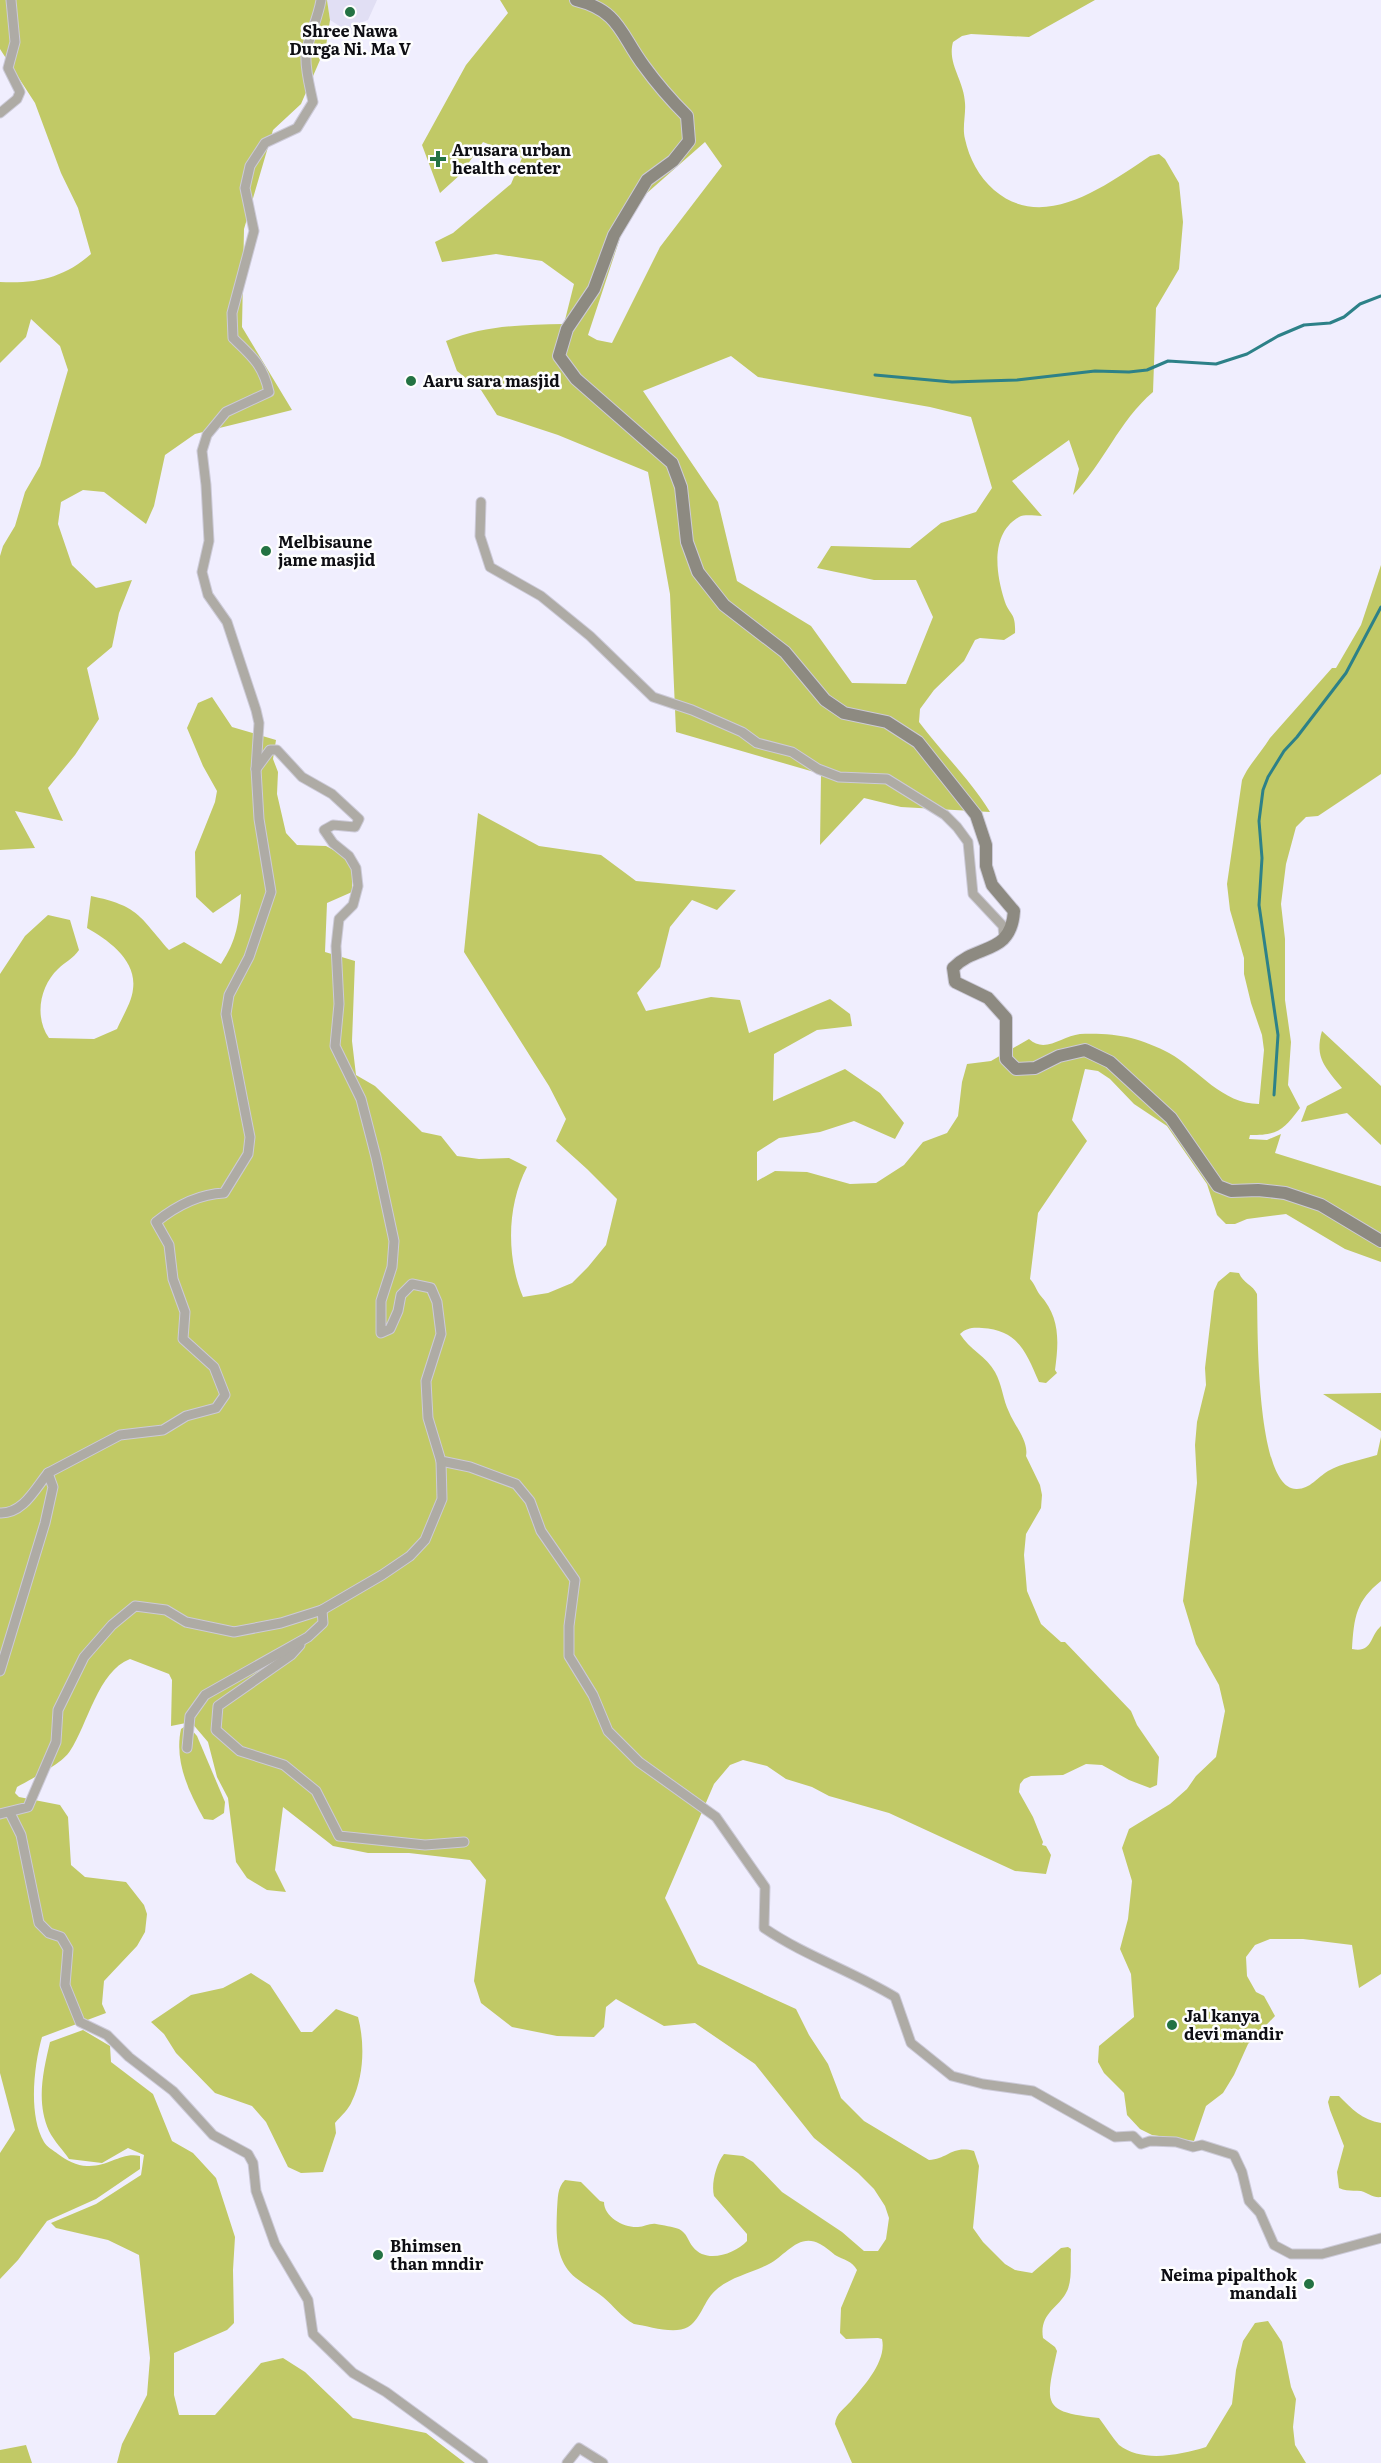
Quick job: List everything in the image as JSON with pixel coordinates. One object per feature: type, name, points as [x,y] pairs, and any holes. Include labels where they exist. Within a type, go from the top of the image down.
[{"type":"main road","points":[[576,0],[596,5],[618,23],[643,66],[687,116],[689,141],[673,161],[647,180],[614,235],[594,290],[567,329],[559,356],[576,378],[672,463],[681,487],[690,552],[698,572],[724,605],[784,652],[825,700],[844,713],[887,722],[918,742],[976,815],[986,845],[986,866],[992,885],[1014,911],[1013,928],[1004,939],[987,950],[962,958],[953,968],[955,982],[988,998],[1006,1018],[1006,1059],[1016,1069],[1035,1068],[1059,1056],[1084,1050],[1110,1062],[1171,1118],[1218,1186],[1232,1191],[1258,1190],[1284,1193],[1321,1205],[1381,1241]]},
{"type":"street","points":[[0,113],[17,99],[20,92],[8,68],[15,42],[11,0]]},
{"type":"street","points":[[0,1513],[10,1514],[23,1506],[48,1473],[120,1435],[163,1430],[186,1416],[216,1408],[225,1395],[214,1368],[183,1339],[185,1312],[173,1279],[169,1245],[156,1222],[172,1208],[209,1194],[224,1193],[248,1154],[250,1137],[226,1014],[229,995],[249,957],[271,892],[259,819],[256,769],[259,723],[227,622],[208,595],[202,572],[209,541],[206,484],[201,451],[207,435],[226,412],[269,392],[266,377],[258,363],[233,338],[232,313],[254,231],[245,188],[250,166],[265,143],[297,128],[313,102],[306,54],[319,16],[321,0]]},
{"type":"street","points":[[481,502],[480,536],[490,567],[541,596],[590,636],[653,697],[693,710],[742,732],[758,743],[792,752],[818,769],[839,777],[887,779],[945,815],[968,842],[973,894],[1003,926],[1004,939]]},
{"type":"street","points":[[256,769],[270,750],[277,750],[302,777],[332,794],[358,819],[355,827],[333,825],[324,830],[333,843],[349,856],[356,868],[358,886],[353,905],[339,919],[336,946],[339,1004],[335,1046],[361,1099],[394,1241],[392,1267],[381,1301],[381,1333],[390,1329],[398,1311],[401,1295],[412,1284],[431,1288],[437,1302],[441,1334],[426,1381],[428,1418],[441,1461],[442,1499],[425,1540],[410,1556],[322,1610],[281,1623],[234,1632],[186,1622],[166,1610],[135,1606],[112,1625],[84,1657],[58,1710],[56,1742],[27,1807],[5,1813],[21,1835],[39,1923],[49,1933],[61,1937],[68,1950],[65,1985],[80,2022],[107,2035],[173,2091],[213,2135],[248,2154],[252,2163],[256,2191],[275,2244],[308,2300],[313,2334],[353,2373],[386,2392],[483,2463]]},
{"type":"street","points":[[441,1461],[470,1467],[516,1484],[530,1502],[540,1531],[575,1580],[569,1626],[569,1656],[593,1695],[608,1731],[639,1762],[716,1817],[765,1887],[764,1928],[788,1944],[863,1977],[895,1997],[911,2043],[952,2076],[983,2084],[1033,2091],[1115,2137],[1133,2136],[1141,2144],[1150,2141],[1176,2142],[1193,2147],[1202,2145],[1234,2155],[1242,2172],[1249,2201],[1260,2213],[1274,2245],[1291,2254],[1323,2254],[1381,2238]]},
{"type":"street","points":[[0,1671],[45,1523],[53,1487],[48,1473]]},
{"type":"street","points":[[322,1610],[323,1623],[291,1655],[218,1706],[216,1730],[240,1751],[284,1765],[316,1791],[339,1836],[425,1845],[464,1842]]},
{"type":"street","points":[[187,1748],[189,1716],[205,1695],[308,1637]]},
{"type":"street","points":[[567,2463],[579,2448],[603,2463]]},
{"type":"shaded area","name":"Shree Nawa Durga Ni. Ma V","points":[[327,0],[377,0],[368,20],[360,23],[354,30],[346,30],[330,20]]},
{"type":"green space","points":[[0,0],[327,0],[330,20],[326,46],[301,104],[273,130],[244,229],[242,327],[292,410],[195,434],[165,455],[154,506],[146,524],[104,492],[83,490],[61,502],[58,524],[72,565],[96,588],[132,580],[119,613],[112,647],[87,668],[99,719],[75,755],[48,788],[63,821],[15,811],[35,848],[0,850],[0,556],[15,526],[25,492],[40,466],[68,370],[60,346],[31,319],[26,337],[0,363],[0,282],[25,282],[48,278],[70,269],[91,254],[78,208],[61,173],[35,103],[0,49]]},
{"type":"green space","points":[[500,0],[1095,0],[1029,37],[971,34],[962,36],[953,42],[952,58],[964,95],[964,135],[967,146],[979,173],[994,190],[1013,202],[1033,207],[1054,206],[1094,191],[1150,156],[1159,154],[1165,159],[1179,183],[1183,222],[1179,269],[1156,308],[1153,392],[1141,403],[1073,495],[1079,469],[1069,440],[1012,481],[1042,516],[1019,517],[1003,533],[999,544],[999,578],[1006,604],[1013,617],[1015,633],[1004,640],[980,638],[975,640],[964,661],[934,690],[920,709],[919,722],[974,788],[990,812],[901,807],[864,798],[820,845],[821,774],[676,732],[670,594],[648,472],[558,435],[497,415],[481,390],[457,371],[446,341],[489,329],[564,324],[574,284],[542,261],[496,254],[442,262],[435,242],[453,233],[511,184],[522,158],[483,142],[461,174],[440,193],[422,145],[466,65],[508,13]],"holes":[[[705,142],[722,166],[660,247],[612,343],[597,340],[588,335],[623,229],[647,193]],[[731,356],[758,377],[930,407],[971,417],[992,488],[976,512],[941,523],[910,548],[831,546],[817,568],[874,580],[916,580],[933,617],[906,684],[852,683],[811,626],[737,581],[718,502],[643,391]]]},
{"type":"green space","points":[[1381,565],[1381,774],[1318,816],[1306,817],[1296,827],[1286,864],[1281,904],[1285,939],[1285,1000],[1291,1042],[1288,1085],[1300,1108],[1279,1130],[1268,1134],[1250,1135],[1249,1139],[1267,1140],[1281,1134],[1275,1153],[1381,1186],[1381,1262],[1345,1249],[1286,1214],[1226,1224],[1217,1215],[1207,1184],[1167,1126],[1134,1104],[1110,1079],[1098,1071],[1085,1069],[1072,1120],[1087,1141],[1038,1213],[1030,1279],[1047,1303],[1055,1321],[1057,1349],[1055,1370],[1057,1373],[1046,1383],[1039,1382],[1025,1352],[1019,1344],[1004,1333],[976,1328],[967,1329],[960,1334],[995,1372],[1011,1417],[1023,1439],[1026,1456],[1040,1485],[1041,1508],[1026,1534],[1024,1555],[1027,1591],[1041,1624],[1061,1642],[1065,1642],[1131,1711],[1137,1725],[1159,1757],[1157,1785],[1150,1788],[1129,1780],[1102,1765],[1086,1764],[1063,1775],[1031,1776],[1024,1779],[1020,1784],[1019,1792],[1033,1817],[1043,1842],[1042,1845],[1046,1846],[1051,1855],[1046,1874],[1015,1871],[889,1813],[829,1796],[812,1787],[786,1779],[767,1766],[743,1760],[730,1765],[714,1784],[665,1898],[698,1964],[796,2009],[809,2035],[828,2064],[841,2098],[864,2121],[929,2160],[960,2150],[974,2151],[979,2166],[973,2228],[983,2242],[1005,2264],[1015,2270],[1032,2273],[1061,2248],[1071,2249],[1068,2288],[1063,2298],[1046,2317],[1043,2330],[1043,2338],[1057,2351],[1050,2394],[1057,2408],[1067,2413],[1099,2418],[1119,2445],[1139,2454],[1173,2455],[1206,2447],[1232,2404],[1236,2370],[1243,2341],[1255,2323],[1268,2321],[1282,2342],[1291,2387],[1296,2399],[1293,2427],[1295,2445],[1306,2463],[852,2463],[835,2424],[839,2414],[862,2388],[878,2364],[883,2347],[882,2339],[846,2339],[840,2333],[841,2308],[857,2270],[850,2263],[812,2241],[793,2246],[769,2264],[739,2276],[718,2288],[695,2321],[688,2327],[669,2330],[634,2324],[629,2321],[603,2297],[576,2278],[564,2264],[558,2247],[557,2219],[558,2194],[565,2180],[581,2182],[600,2201],[604,2202],[611,2217],[621,2223],[633,2227],[656,2224],[679,2229],[699,2252],[713,2256],[735,2250],[747,2241],[747,2234],[714,2196],[715,2174],[724,2154],[743,2156],[753,2162],[782,2192],[842,2232],[864,2251],[878,2251],[886,2239],[889,2218],[885,2206],[874,2189],[858,2173],[814,2138],[755,2064],[695,2023],[664,2026],[616,1999],[606,2007],[604,2027],[594,2037],[557,2036],[512,2027],[481,2003],[474,1981],[486,1880],[470,1860],[409,1853],[368,1853],[333,1846],[283,1807],[275,1870],[286,1892],[267,1890],[247,1878],[236,1862],[228,1798],[217,1777],[208,1742],[191,1722],[171,1726],[172,1680],[169,1674],[130,1659],[119,1665],[102,1686],[66,1756],[46,1771],[17,1787],[15,1793],[19,1797],[60,1805],[68,1817],[71,1865],[85,1877],[126,1882],[144,1905],[147,1914],[145,1932],[137,1946],[104,1981],[102,2004],[106,2013],[42,2037],[34,2090],[39,2131],[50,2148],[68,2160],[83,2166],[95,2166],[127,2156],[140,2156],[140,2169],[96,2199],[47,2221],[18,2260],[0,2279],[0,2153],[15,2130],[0,2073],[0,974],[25,936],[48,915],[70,920],[79,950],[52,976],[43,993],[41,1011],[44,1030],[49,1038],[94,1039],[117,1029],[131,999],[133,979],[126,960],[119,952],[87,928],[91,896],[119,904],[137,914],[169,950],[184,942],[221,964],[231,947],[236,930],[241,894],[213,913],[196,897],[195,852],[215,802],[217,791],[203,766],[187,728],[198,703],[212,697],[232,727],[276,740],[273,759],[278,772],[277,794],[286,833],[297,845],[326,846],[352,860],[352,892],[327,903],[325,952],[355,961],[352,1041],[356,1075],[375,1086],[422,1132],[441,1136],[457,1156],[479,1159],[509,1158],[527,1167],[520,1182],[512,1214],[511,1231],[514,1265],[523,1297],[548,1293],[572,1283],[588,1267],[606,1245],[617,1199],[556,1141],[566,1119],[549,1086],[464,952],[478,813],[539,846],[601,855],[636,881],[736,890],[717,910],[692,900],[670,927],[660,967],[637,993],[646,1011],[711,997],[740,1000],[749,1033],[830,999],[850,1014],[852,1026],[817,1030],[774,1054],[773,1101],[845,1069],[880,1093],[904,1123],[895,1139],[854,1121],[820,1132],[779,1138],[757,1152],[757,1181],[775,1171],[807,1172],[850,1184],[876,1183],[904,1165],[923,1142],[947,1133],[958,1116],[962,1082],[967,1064],[991,1061],[1029,1039],[1041,1045],[1047,1045],[1080,1034],[1112,1035],[1136,1039],[1169,1053],[1222,1092],[1246,1103],[1259,1104],[1264,1050],[1262,1035],[1244,974],[1244,958],[1230,910],[1227,884],[1242,780],[1270,738],[1332,668],[1336,668],[1361,625]]},
{"type":"green space","points":[[1322,1031],[1381,1086],[1381,1145],[1347,1113],[1301,1122],[1307,1106],[1342,1088],[1323,1062],[1320,1048]]},
{"type":"green space","points":[[1230,1272],[1239,1273],[1257,1294],[1259,1369],[1266,1436],[1273,1464],[1283,1482],[1297,1489],[1302,1488],[1310,1485],[1333,1468],[1377,1455],[1381,1437],[1381,1581],[1366,1596],[1358,1610],[1352,1649],[1364,1649],[1381,1626],[1381,1974],[1359,1988],[1352,1945],[1303,1939],[1270,1939],[1255,1945],[1246,1957],[1247,1976],[1256,1992],[1264,1996],[1275,2016],[1248,2044],[1223,2093],[1206,2106],[1194,2141],[1152,2135],[1140,2129],[1127,2115],[1124,2093],[1104,2073],[1098,2062],[1099,2046],[1134,2017],[1131,1974],[1120,1949],[1128,1919],[1132,1881],[1122,1848],[1129,1829],[1170,1804],[1216,1757],[1225,1711],[1219,1685],[1196,1644],[1183,1601],[1197,1483],[1195,1445],[1197,1422],[1206,1385],[1205,1368],[1214,1291],[1218,1282]]},
{"type":"green space","points":[[1381,1393],[1381,1431],[1323,1394]]},
{"type":"green space","points":[[190,1728],[197,1736],[225,1802],[224,1813],[213,1820],[204,1819],[184,1776],[179,1741],[181,1729]]},
{"type":"green space","points":[[251,1973],[270,1985],[301,2032],[312,2032],[336,2009],[358,2017],[362,2038],[359,2081],[351,2104],[335,2123],[336,2133],[323,2172],[301,2173],[288,2167],[266,2122],[252,2106],[215,2093],[176,2053],[164,2034],[151,2022],[191,1995],[223,1988]]},
{"type":"green space","points":[[83,2030],[110,2046],[111,2062],[153,2094],[172,2141],[193,2153],[216,2178],[235,2237],[234,2323],[227,2330],[174,2353],[174,2395],[179,2415],[215,2415],[261,2363],[283,2358],[305,2372],[353,2418],[426,2433],[465,2463],[117,2463],[122,2444],[147,2395],[150,2358],[139,2255],[108,2240],[56,2228],[51,2223],[96,2204],[141,2175],[144,2155],[128,2148],[102,2163],[69,2159],[49,2131],[43,2109],[42,2087],[50,2042]]},
{"type":"green space","points":[[1330,2096],[1339,2096],[1363,2117],[1381,2123],[1381,2197],[1339,2188],[1337,2172],[1344,2146],[1330,2110],[1328,2102]]},
{"type":"green space","points":[[26,2445],[32,2463],[0,2463],[0,2450]]},
{"type":"waterway","points":[[875,375],[952,382],[1017,380],[1095,371],[1147,370],[1168,361],[1216,364],[1247,354],[1278,336],[1304,325],[1330,323],[1344,317],[1360,304],[1381,296]]},
{"type":"waterway","points":[[1274,1095],[1278,1035],[1259,905],[1262,858],[1259,821],[1263,790],[1284,751],[1346,673],[1381,607]]},
{"type":"place","name":"Shree Nawa Durga Ni. Ma V","points":[[350,12]]},
{"type":"place","name":"Arusara urban health center","points":[[438,159]]},
{"type":"place","name":"Aaru sara masjid","points":[[411,381]]},
{"type":"place","name":"Melbisaune jame masjid","points":[[266,551]]},
{"type":"place","name":"Jal kanya devi mandir","points":[[1172,2025]]},
{"type":"place","name":"Bhimsen than mndir","points":[[378,2255]]},
{"type":"place","name":"Neima pipalthok mandali","points":[[1309,2284]]}]
